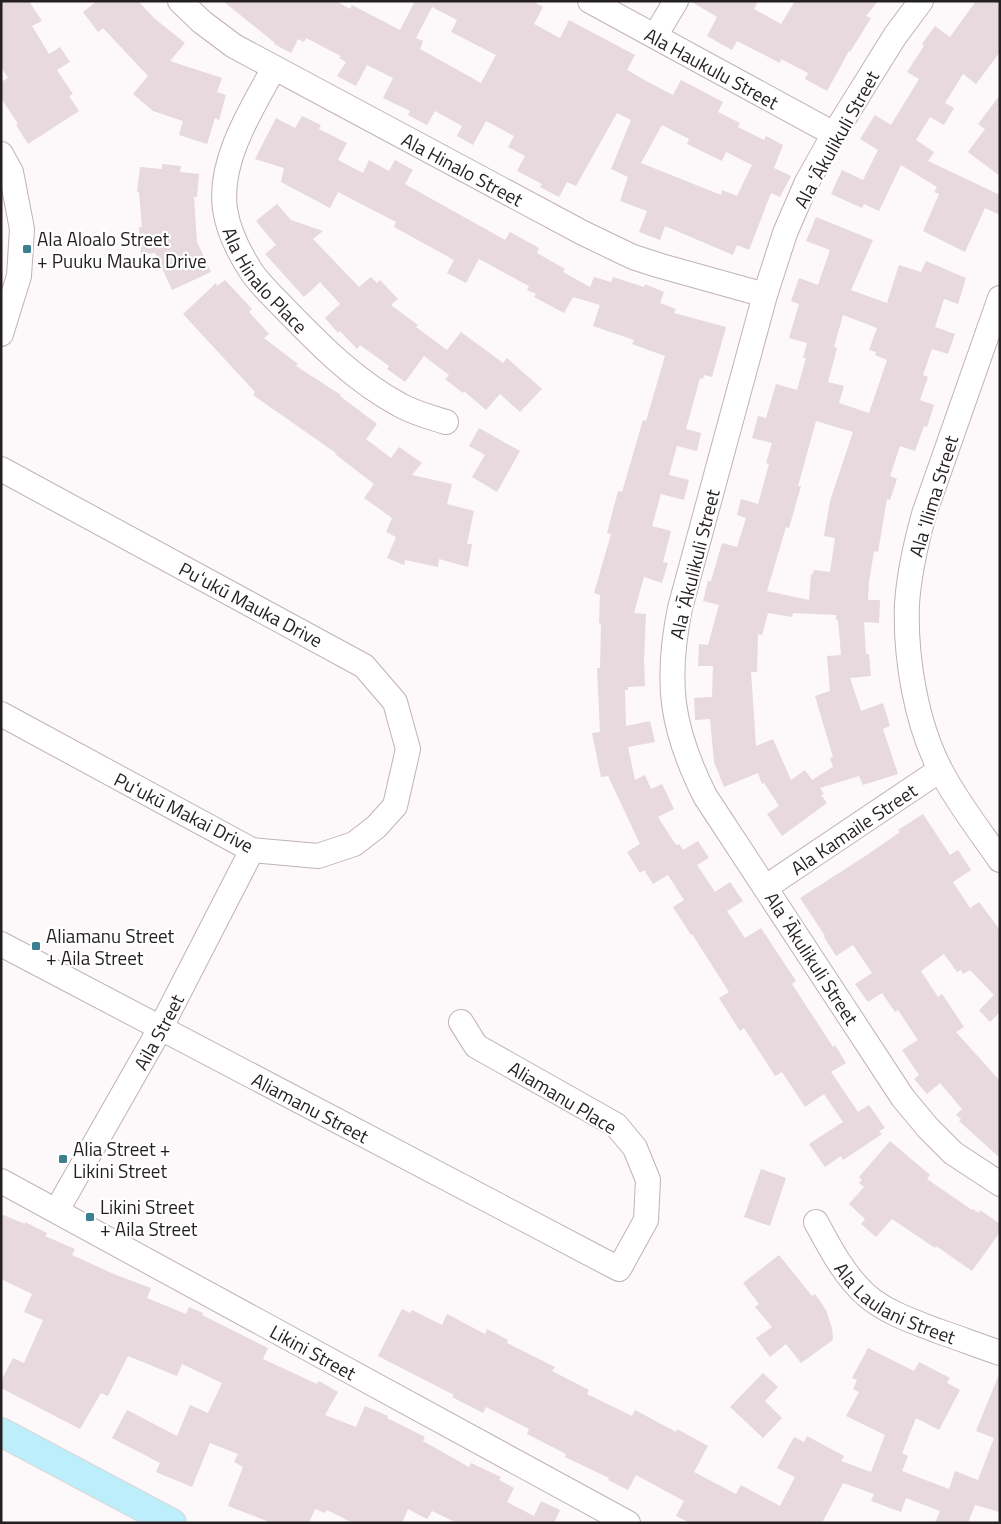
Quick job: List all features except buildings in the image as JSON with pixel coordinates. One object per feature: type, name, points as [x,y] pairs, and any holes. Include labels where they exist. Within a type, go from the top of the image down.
[{"type":"main road","points":[[1,1432],[172,1523]]},
{"type":"street","name":"Ala Hinalo Street","points":[[180,1],[202,22],[234,46],[606,245],[661,266],[765,295]]},
{"type":"street","name":"Ala Haukulu Street","points":[[590,1],[834,134]]},
{"type":"street","points":[[656,36],[676,1]]},
{"type":"street","name":"Ala ʻĀkulikuli Street","points":[[921,1],[895,36],[834,134],[808,182],[789,225],[765,295],[680,608],[673,652],[671,685],[678,726],[693,771],[710,803],[903,1098],[928,1128],[953,1153],[1000,1184]]},
{"type":"street","name":"Ala Hinalo Place","points":[[274,68],[240,134],[230,157],[228,167],[225,208],[237,243],[251,272],[318,344],[353,374],[400,405],[446,422]]},
{"type":"street","points":[[1,154],[11,172],[22,229],[19,276],[1,334]]},
{"type":"street","name":"Ala ʻIlima Street","points":[[1000,298],[924,514],[915,547],[908,604],[911,668],[926,737],[940,770],[952,791],[1000,860]]},
{"type":"street","name":"Puʻukū Mauka Drive","points":[[1,469],[364,666],[395,702],[408,749],[395,806]]},
{"type":"street","name":"Puʻukū Makai Drive","points":[[1,714],[252,850],[318,856],[354,844],[376,827],[395,806]]},
{"type":"street","name":"Ala Kamaile Street","points":[[766,887],[940,770]]},
{"type":"street","name":"Aila Street","points":[[57,1210],[160,1029],[252,850]]},
{"type":"street","name":"Aliamanu Street","points":[[1,944],[619,1269]]},
{"type":"street","name":"Aliamanu Place","points":[[461,1022],[476,1046],[616,1125],[635,1148],[648,1180],[646,1220],[619,1269]]},
{"type":"street","name":"Likini Street","points":[[1,1180],[628,1523]]},
{"type":"street","name":"Ala Laulani Street","points":[[816,1222],[847,1274],[857,1286],[878,1304],[902,1318],[1000,1353]]},
{"type":"place","name":"Ala Aloalo Street + Puuku Mauka Drive","points":[[27,249]]},
{"type":"place","name":"Aliamanu Street + Aila Street","points":[[36,946]]},
{"type":"place","name":"Alia Street + Likini Street","points":[[63,1159]]},
{"type":"place","name":"Likini Street + Aila Street","points":[[90,1217]]}]
